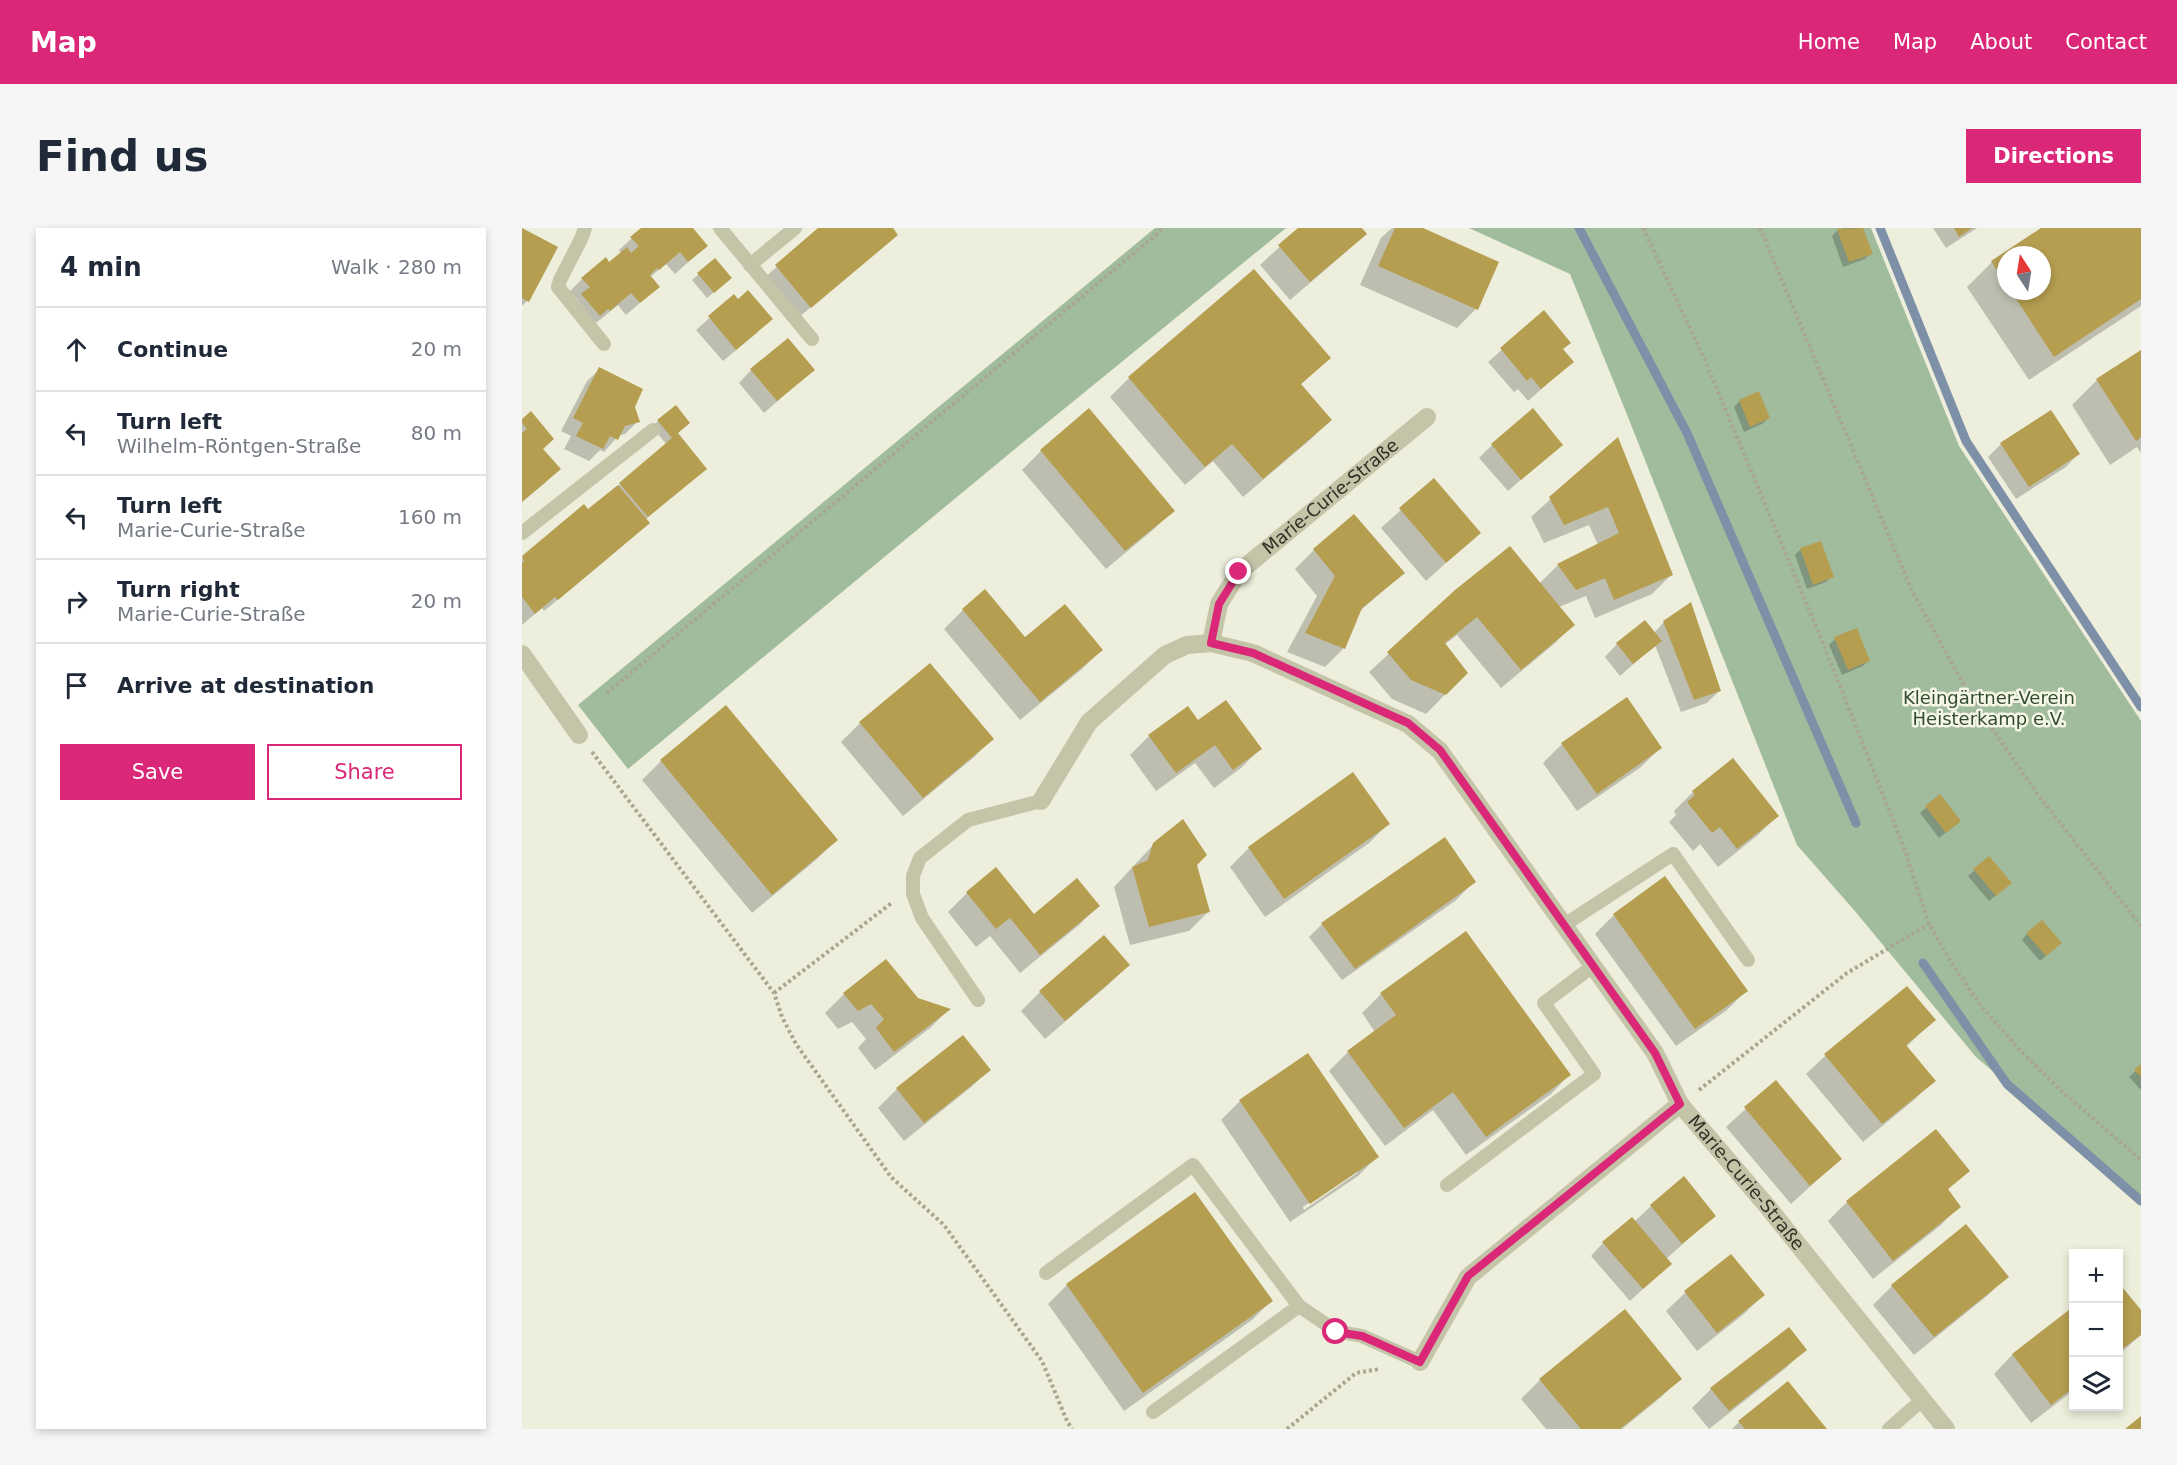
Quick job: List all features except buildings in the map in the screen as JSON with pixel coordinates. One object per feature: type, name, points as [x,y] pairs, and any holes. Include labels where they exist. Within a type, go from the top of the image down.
[{"type":"street","name":"Marie-Curie-Straße","points":[[1211,643],[1219,604],[1239,572],[1427,417]]},
{"type":"street","name":"Marie-Curie-Straße","points":[[1041,801],[1089,722],[1165,655],[1187,645],[1211,643],[1253,653],[1408,723],[1440,750],[1655,1053],[1680,1104],[1767,1206],[1946,1429]]},
{"type":"street","points":[[522,654],[579,735]]},
{"type":"street","points":[[1420,1362],[1468,1276],[1680,1104]]},
{"type":"lane","points":[[585,228],[558,287],[604,344]]},
{"type":"lane","points":[[720,228],[812,339]]},
{"type":"lane","points":[[750,265],[795,228]]},
{"type":"lane","points":[[522,533],[653,430]]},
{"type":"lane","points":[[978,1000],[921,918],[913,894],[913,876],[920,858],[968,820],[1041,801]]},
{"type":"lane","points":[[1564,925],[1673,854],[1748,960]]},
{"type":"lane","points":[[1447,1185],[1594,1074],[1544,1002],[1593,966]]},
{"type":"lane","points":[[1046,1273],[1193,1165],[1299,1306],[1336,1332],[1362,1336],[1420,1362]]},
{"type":"lane","points":[[1153,1412],[1299,1306]]},
{"type":"lane","points":[[1889,1429],[1922,1400]]},
{"type":"path","points":[[606,693],[1164,228]]},
{"type":"path","points":[[1643,228],[1704,358],[1818,632],[1904,848],[1929,924],[1977,1002],[2058,1088],[2141,1160]]},
{"type":"path","points":[[1760,228],[1917,601],[1971,698],[2025,776],[2141,926]]},
{"type":"path","points":[[579,735],[774,993],[782,1017],[796,1044],[891,1177],[944,1225],[1042,1361],[1066,1421],[1072,1429]]},
{"type":"path","points":[[774,993],[896,900],[913,894]]},
{"type":"path","points":[[1680,1104],[1846,973],[1929,924]]},
{"type":"path","points":[[1287,1429],[1356,1373],[1420,1362]]},
{"type":"green space","points":[[1155,228],[1286,228],[628,769],[578,705]]},
{"type":"green space","name":"Kleingärtner-Verein Heisterkamp e.V.","points":[[1469,228],[1871,228],[1959,446],[2141,721],[2141,1198],[1976,1057],[1797,845],[1570,274]]},
{"type":"waterway","points":[[1579,228],[1687,433],[1856,823]]},
{"type":"waterway","points":[[1880,228],[1966,441],[2141,707]]},
{"type":"waterway","points":[[1923,963],[2007,1084],[2141,1201]]},
{"type":"route","points":[[1239,572],[1219,604],[1211,643],[1253,653],[1408,723],[1440,750],[1655,1053],[1680,1104],[1468,1276],[1420,1362],[1362,1336],[1336,1332]]}]
